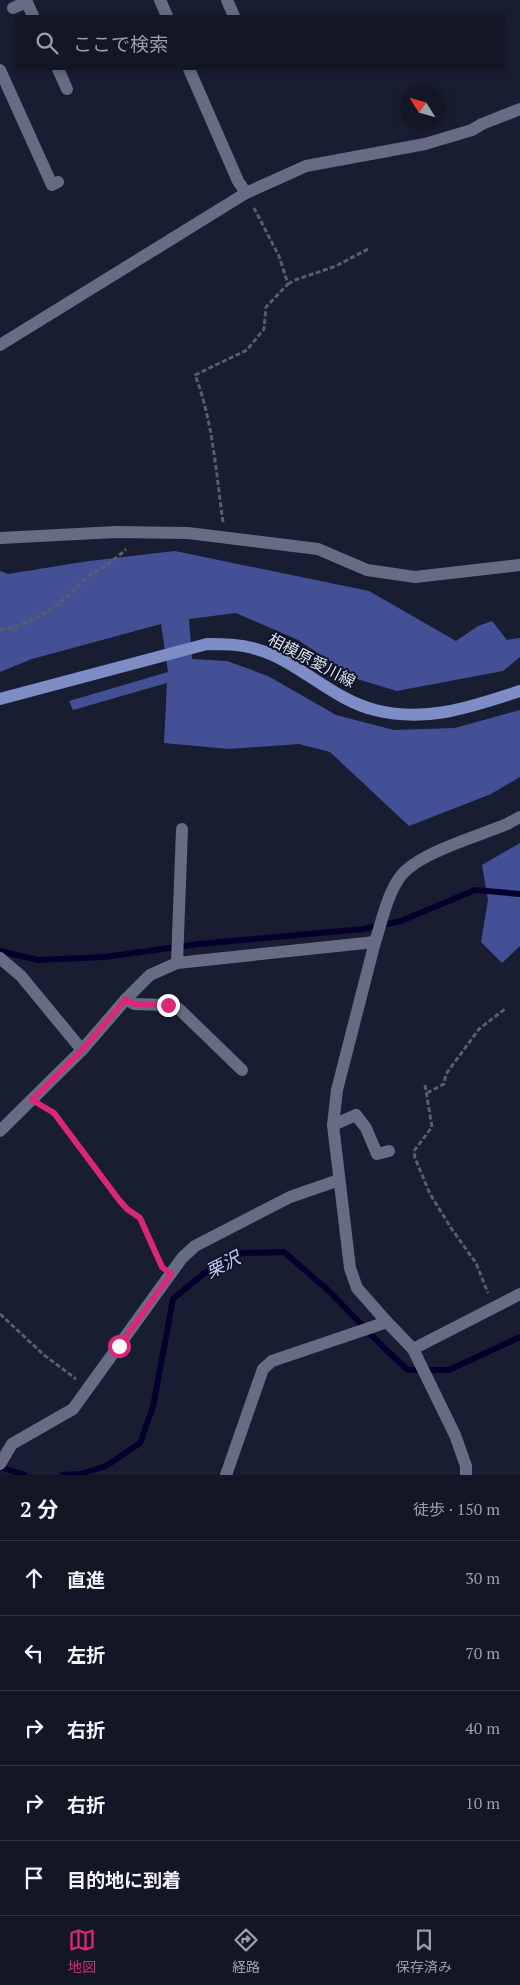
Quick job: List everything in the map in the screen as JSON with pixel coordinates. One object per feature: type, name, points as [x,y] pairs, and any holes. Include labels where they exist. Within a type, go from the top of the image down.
[{"type":"main road","name":"相模原愛川線","points":[[0,698],[207,644],[231,644],[257,649],[277,658],[348,699],[374,710],[432,715],[456,711],[520,691]]},
{"type":"street","points":[[160,0],[166,15]]},
{"type":"street","points":[[227,0],[234,15]]},
{"type":"street","points":[[13,8],[27,1],[34,15]]},
{"type":"street","points":[[0,70],[52,185],[58,182]]},
{"type":"street","points":[[189,70],[238,181],[246,194]]},
{"type":"street","points":[[55,74],[67,89]]},
{"type":"street","points":[[0,345],[246,194],[306,166],[425,144],[472,130],[520,109]]},
{"type":"street","points":[[0,538],[147,532],[188,533],[318,549],[367,570],[415,577],[520,565]]},
{"type":"street","points":[[466,1475],[466,1466],[456,1435],[415,1352],[384,1323],[358,1288],[350,1268],[333,1125],[337,1090],[375,942],[391,895],[401,876],[422,858],[508,824],[520,817]]},
{"type":"street","points":[[177,963],[182,829]]},
{"type":"street","points":[[0,1131],[82,1050],[126,999],[150,975],[177,963],[375,942]]},
{"type":"street","points":[[0,958],[21,976],[82,1050]]},
{"type":"street","points":[[126,999],[134,1004],[168,1005],[179,1009],[242,1070]]},
{"type":"street","points":[[333,1125],[356,1115],[366,1128],[377,1154],[389,1151]]},
{"type":"street","points":[[0,1464],[9,1447],[73,1409],[182,1258],[195,1246],[290,1197],[339,1180]]},
{"type":"street","points":[[415,1352],[520,1294]]},
{"type":"street","points":[[226,1475],[262,1370],[272,1361],[384,1323]]},
{"type":"path","points":[[246,194],[279,256],[288,284]]},
{"type":"path","points":[[226,538],[202,393],[194,375],[247,350],[264,329],[266,307],[288,284],[336,266],[368,249]]},
{"type":"path","points":[[0,630],[29,622],[49,610],[71,593],[80,582],[121,555],[128,546],[143,538],[147,532]]},
{"type":"path","points":[[427,1093],[444,1084],[446,1074],[479,1029],[505,1009]]},
{"type":"path","points":[[425,1085],[432,1127],[414,1151],[415,1158],[430,1194],[476,1263],[494,1307]]},
{"type":"path","points":[[32,1100],[54,1113],[119,1200],[127,1209],[140,1218],[162,1267],[171,1274]]},
{"type":"path","points":[[0,1314],[44,1355],[88,1388]]},
{"type":"shaded area","points":[[175,551],[369,591],[456,641],[478,626],[492,621],[507,640],[520,638],[520,657],[503,671],[397,691],[357,679],[298,640],[236,613],[189,619],[192,659],[227,661],[268,676],[336,715],[394,730],[455,728],[520,710],[520,777],[491,794],[409,826],[330,752],[299,744],[229,749],[164,743],[167,683],[73,710],[69,701],[168,672],[161,624],[32,659],[0,672],[0,571],[8,574],[89,561]]},
{"type":"shaded area","points":[[520,843],[520,946],[502,963],[481,942],[488,900],[482,865]]},
{"type":"waterway","points":[[0,951],[38,960],[104,957],[199,944],[363,929],[401,921],[475,890],[520,894]]},
{"type":"waterway","name":"栗沢","points":[[63,1475],[80,1474],[106,1466],[140,1443],[153,1407],[173,1299],[203,1274],[242,1253],[284,1252],[330,1292],[408,1370],[449,1370],[520,1337]]},
{"type":"waterway","name":"栗沢","points":[[0,1467],[25,1475]]},
{"type":"route","points":[[119,1346],[171,1274],[162,1267],[149,1242],[140,1218],[127,1209],[119,1200],[54,1113],[32,1100],[82,1050],[126,999],[134,1004],[168,1005]]}]
